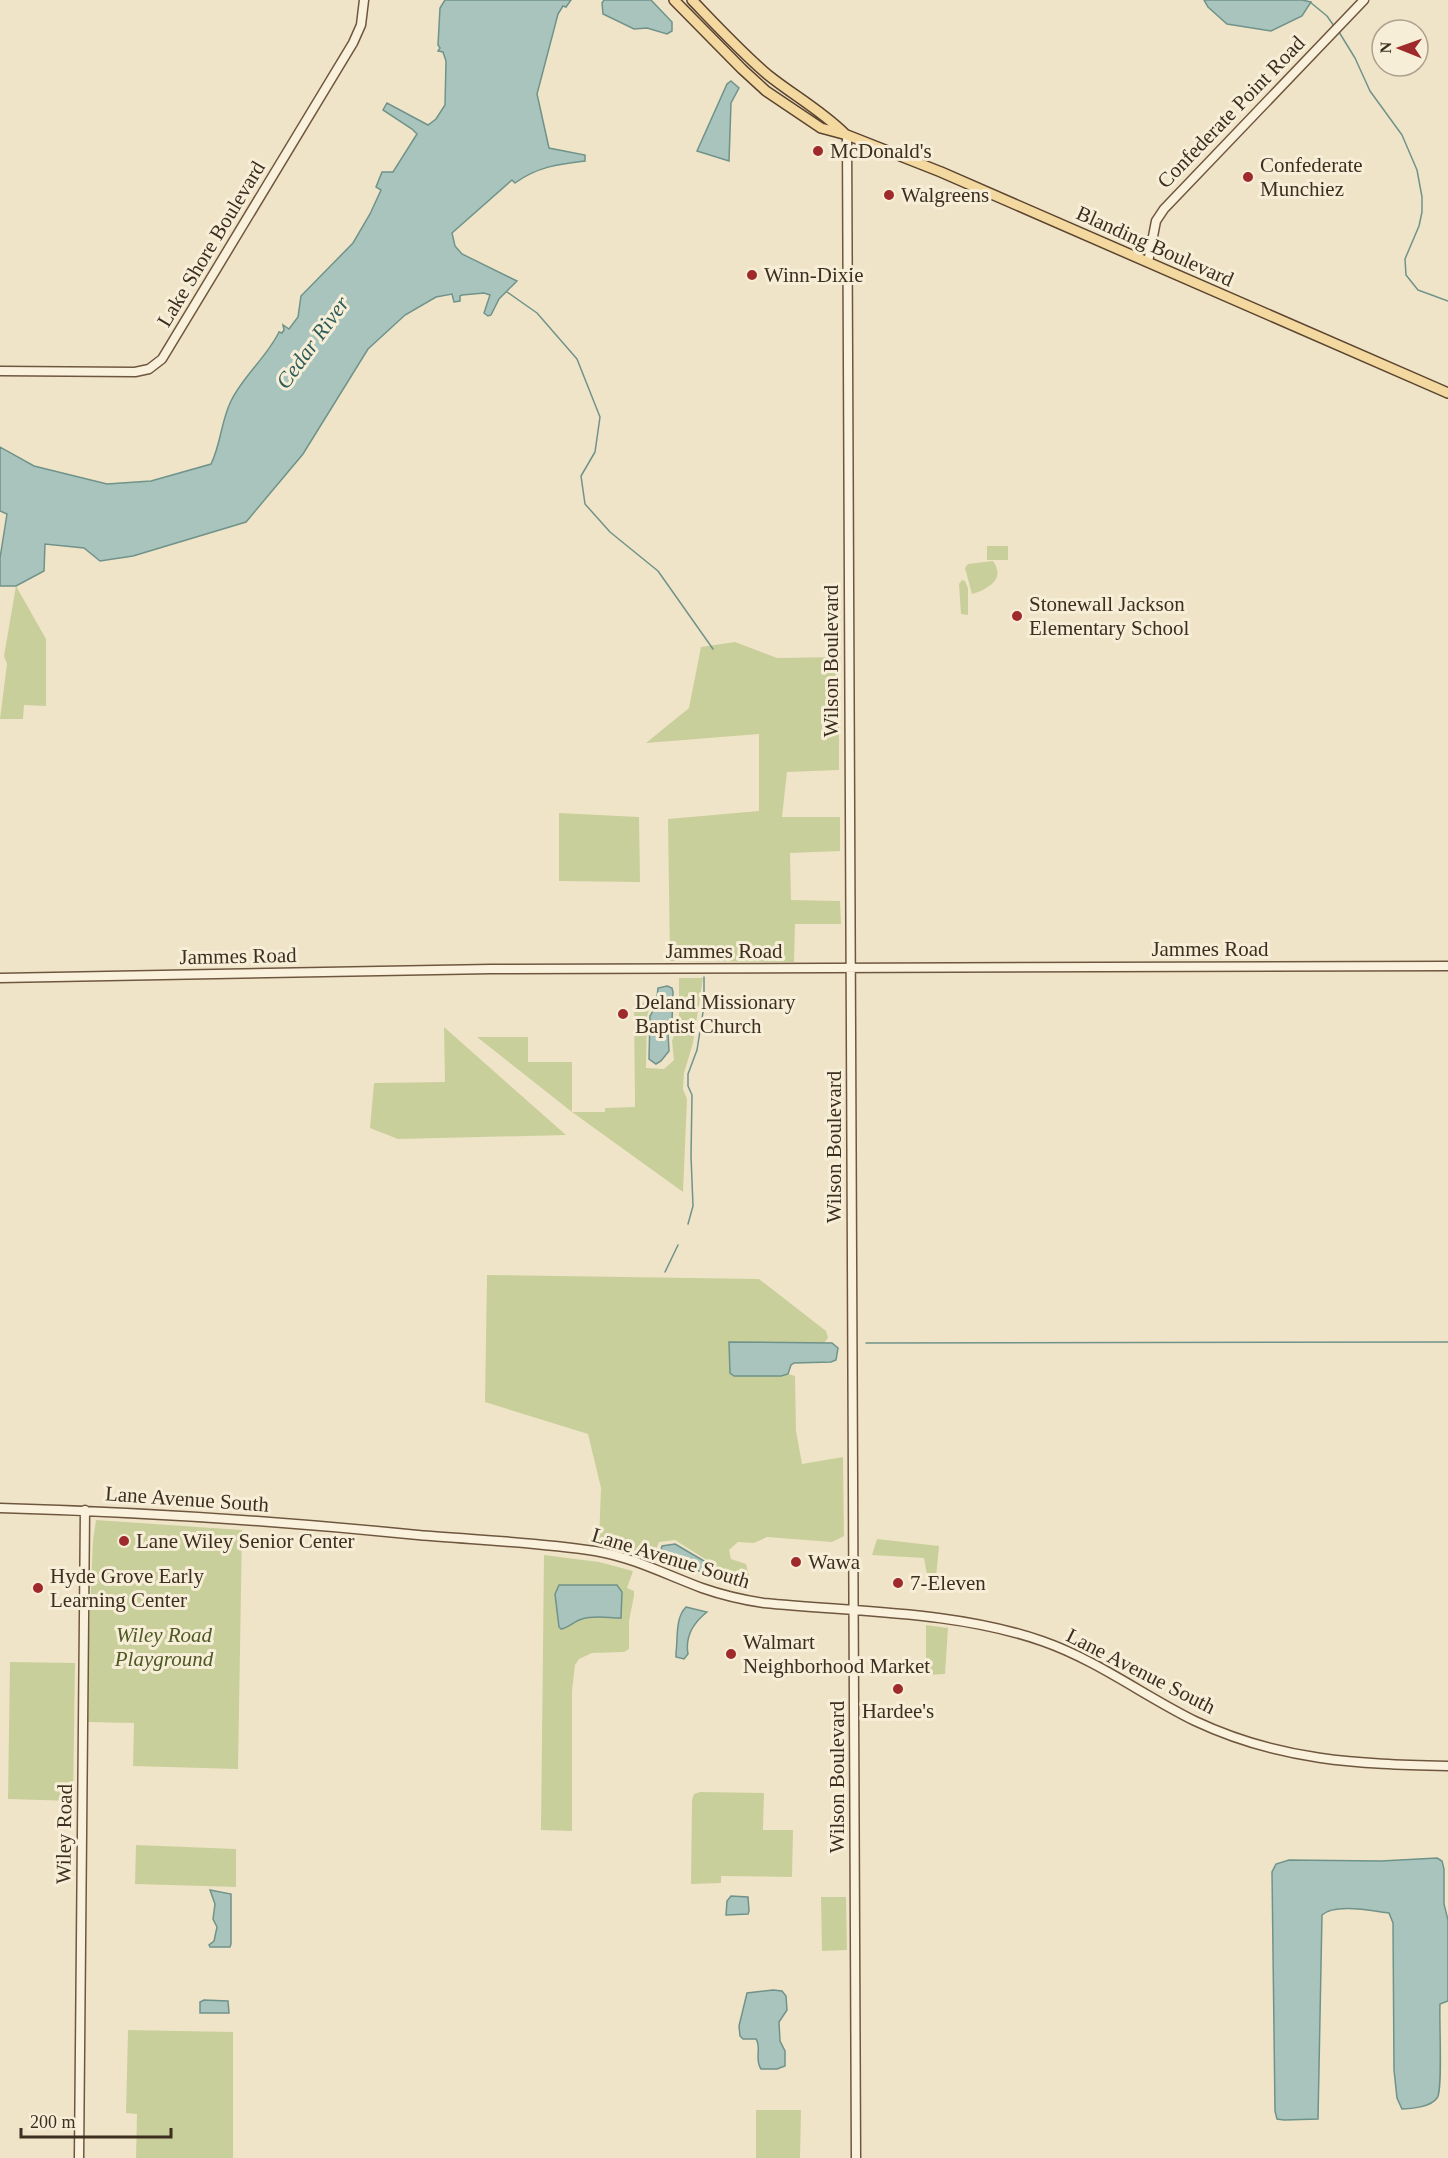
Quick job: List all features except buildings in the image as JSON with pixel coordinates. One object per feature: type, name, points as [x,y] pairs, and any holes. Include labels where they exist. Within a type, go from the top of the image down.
[{"type":"main road","name":"Blanding Boulevard","points":[[674,0],[766,91],[821,128],[847,135],[941,172],[1448,393]]},
{"type":"main road","name":"Blanding Boulevard","points":[[692,0],[769,75],[827,116],[847,135]]},
{"type":"street","name":"Lake Shore Boulevard","points":[[0,371],[135,372],[149,369],[162,359],[353,44],[361,25],[364,0]]},
{"type":"street","name":"Confederate Point Road","points":[[1148,262],[1156,221],[1164,209],[1364,0]]},
{"type":"street","name":"Wilson Boulevard","points":[[847,135],[856,2158]]},
{"type":"street","name":"Jammes Road","points":[[0,978],[458,969],[1448,966]]},
{"type":"street","name":"Lane Avenue South","points":[[0,1509],[86,1510],[298,1524],[574,1548],[626,1559],[704,1589],[764,1604],[959,1620],[1004,1630],[1043,1642],[1098,1667],[1197,1721],[1241,1740],[1273,1750],[1338,1761],[1448,1766]]},
{"type":"street","name":"Wiley Road","points":[[79,2158],[86,1510]]},
{"type":"green space","points":[[987,546],[1008,546],[1008,560],[987,560]]},
{"type":"green space","points":[[993,561],[996,567],[996,578],[989,586],[972,594],[965,568],[968,564]]},
{"type":"green space","points":[[962,580],[968,588],[968,615],[961,614],[959,584]]},
{"type":"green space","points":[[16,586],[46,639],[46,706],[24,705],[23,719],[0,719],[7,664],[4,656]]},
{"type":"green space","points":[[735,642],[777,658],[839,657],[839,770],[787,772],[782,817],[840,817],[840,851],[790,853],[791,900],[840,901],[841,924],[795,924],[794,962],[670,961],[668,819],[759,811],[759,734],[646,743],[689,708],[701,647]]},
{"type":"green space","points":[[559,813],[639,817],[640,882],[559,881]]},
{"type":"green space","points":[[679,978],[703,978],[693,1043],[684,1073],[683,1089],[687,1099],[683,1192],[572,1112],[605,1112],[605,1108],[635,1107],[634,1003],[652,1002],[647,1016],[646,1068],[664,1069],[674,1060],[672,1041],[679,1022]]},
{"type":"green space","points":[[444,1027],[566,1135],[398,1139],[370,1128],[374,1083],[445,1082]]},
{"type":"green space","points":[[477,1037],[528,1037],[528,1062],[572,1062],[572,1112]]},
{"type":"green space","points":[[487,1275],[759,1279],[826,1331],[828,1338],[824,1343],[729,1342],[734,1376],[788,1374],[795,1376],[796,1431],[802,1464],[843,1457],[844,1536],[832,1542],[767,1537],[754,1543],[738,1542],[729,1550],[731,1559],[746,1564],[750,1579],[740,1585],[715,1578],[713,1564],[675,1540],[659,1542],[654,1555],[599,1541],[601,1488],[588,1434],[485,1402]]},
{"type":"green space","name":"Wiley Road Playground","points":[[96,1520],[242,1530],[238,1769],[133,1766],[134,1723],[88,1722],[88,1657],[93,1540]]},
{"type":"green space","points":[[877,1539],[939,1546],[935,1588],[929,1586],[924,1558],[872,1555]]},
{"type":"green space","points":[[544,1555],[599,1562],[633,1571],[627,1588],[634,1591],[634,1596],[629,1621],[629,1649],[624,1652],[592,1653],[579,1659],[575,1665],[572,1691],[572,1831],[541,1830]],"holes":[[[555,1594],[614,1618],[588,1617],[560,1628]]]},
{"type":"green space","points":[[926,1625],[948,1628],[945,1674],[926,1675]]},
{"type":"green space","points":[[10,1662],[75,1663],[73,1801],[8,1799]]},
{"type":"green space","points":[[700,1792],[764,1793],[763,1830],[793,1830],[792,1877],[721,1876],[721,1883],[691,1884],[692,1800],[694,1794]]},
{"type":"green space","points":[[136,1845],[236,1849],[236,1887],[135,1884]]},
{"type":"green space","points":[[821,1897],[846,1897],[847,1950],[822,1951]]},
{"type":"green space","points":[[128,2030],[233,2032],[233,2158],[136,2158],[137,2114],[126,2113]]},
{"type":"green space","points":[[756,2110],[801,2110],[800,2158],[756,2158]]},
{"type":"water","name":"Cedar River","points":[[445,0],[571,0],[558,14],[537,94],[549,148],[585,155],[585,161],[548,167],[531,173],[515,183],[512,180],[452,233],[455,246],[462,254],[517,281],[499,299],[491,315],[488,316],[484,313],[490,295],[484,293],[462,295],[460,301],[454,302],[452,294],[436,297],[405,315],[368,349],[303,454],[246,522],[133,556],[100,561],[84,548],[45,544],[44,571],[16,586],[0,586],[0,558],[7,514],[0,511],[0,447],[34,466],[107,484],[151,481],[211,464],[228,409],[236,392],[279,332],[282,333],[283,325],[289,329],[298,317],[301,296],[353,243],[381,190],[376,187],[382,172],[393,172],[417,134],[383,110],[387,103],[428,125],[436,119],[445,105],[446,61],[443,52],[438,51],[440,48],[438,45],[440,8]]},
{"type":"water","points":[[604,0],[651,0],[672,22],[672,31],[667,34],[647,28],[634,29],[603,14]]},
{"type":"water","points":[[1204,0],[1302,0],[1311,2],[1302,16],[1271,31],[1227,24],[1208,7]]},
{"type":"water","points":[[731,81],[739,88],[731,103],[729,161],[697,151],[727,84]]},
{"type":"water","points":[[667,986],[672,988],[673,992],[672,1022],[668,1033],[669,1051],[656,1064],[649,1059],[650,1016],[656,1006],[658,988]]},
{"type":"water","points":[[729,1342],[832,1343],[838,1348],[836,1360],[794,1363],[788,1374],[781,1376],[734,1376],[730,1373]]},
{"type":"water","points":[[675,1544],[711,1565],[706,1574],[660,1554],[662,1546]]},
{"type":"water","points":[[559,1585],[617,1585],[622,1592],[621,1618],[587,1618],[561,1629],[555,1594]]},
{"type":"water","points":[[686,1607],[707,1612],[691,1631],[688,1654],[684,1659],[676,1657],[676,1653],[680,1617]]},
{"type":"water","points":[[1437,1858],[1442,1861],[1444,1869],[1444,1904],[1448,1920],[1448,2001],[1440,2004],[1440,2070],[1437,2098],[1426,2105],[1402,2109],[1397,2098],[1394,2070],[1393,1923],[1389,1913],[1336,1909],[1322,1915],[1318,2119],[1277,2119],[1275,2111],[1272,1872],[1276,1864],[1289,1860],[1381,1861]]},
{"type":"water","points":[[210,1890],[231,1894],[230,1947],[210,1947],[209,1945],[214,1941],[217,1927],[213,1919],[215,1904]]},
{"type":"water","points":[[731,1896],[748,1897],[748,1914],[726,1915],[727,1901]]},
{"type":"water","points":[[782,1991],[786,1996],[787,2010],[779,2022],[780,2041],[785,2051],[785,2066],[777,2069],[761,2069],[758,2061],[758,2042],[756,2039],[743,2039],[740,2036],[739,2026],[747,1993]]},
{"type":"water","points":[[204,2000],[228,2001],[229,2013],[200,2013],[200,2002]]},
{"type":"waterway","points":[[1310,2],[1327,16],[1334,26]]},
{"type":"waterway","points":[[1339,32],[1355,58],[1370,91],[1402,135],[1417,170],[1422,212],[1419,226],[1405,259],[1406,275],[1418,290],[1448,301]]},
{"type":"waterway","points":[[507,292],[537,313],[577,359],[600,417],[595,452],[581,476],[585,504],[610,532],[658,571],[713,649]]},
{"type":"waterway","points":[[688,1224],[693,1206],[692,1095],[688,1086],[688,1074],[697,1050],[704,1006],[704,977]]},
{"type":"waterway","points":[[665,1272],[678,1245]]},
{"type":"waterway","points":[[866,1343],[1448,1342]]},
{"type":"place","name":"McDonald's","points":[[818,151]]},
{"type":"place","name":"Confederate Munchiez","points":[[1248,177]]},
{"type":"place","name":"Walgreens","points":[[889,195]]},
{"type":"place","name":"Winn-Dixie","points":[[752,275]]},
{"type":"place","name":"Stonewall Jackson Elementary School","points":[[1017,616]]},
{"type":"place","name":"Deland Missionary Baptist Church","points":[[623,1014]]},
{"type":"place","name":"Lane Wiley Senior Center","points":[[124,1541]]},
{"type":"place","name":"Wawa","points":[[796,1562]]},
{"type":"place","name":"7-Eleven","points":[[898,1583]]},
{"type":"place","name":"Hyde Grove Early Learning Center","points":[[38,1588]]},
{"type":"place","name":"Walmart Neighborhood Market","points":[[731,1654]]},
{"type":"place","name":"Hardee's","points":[[898,1689]]}]
